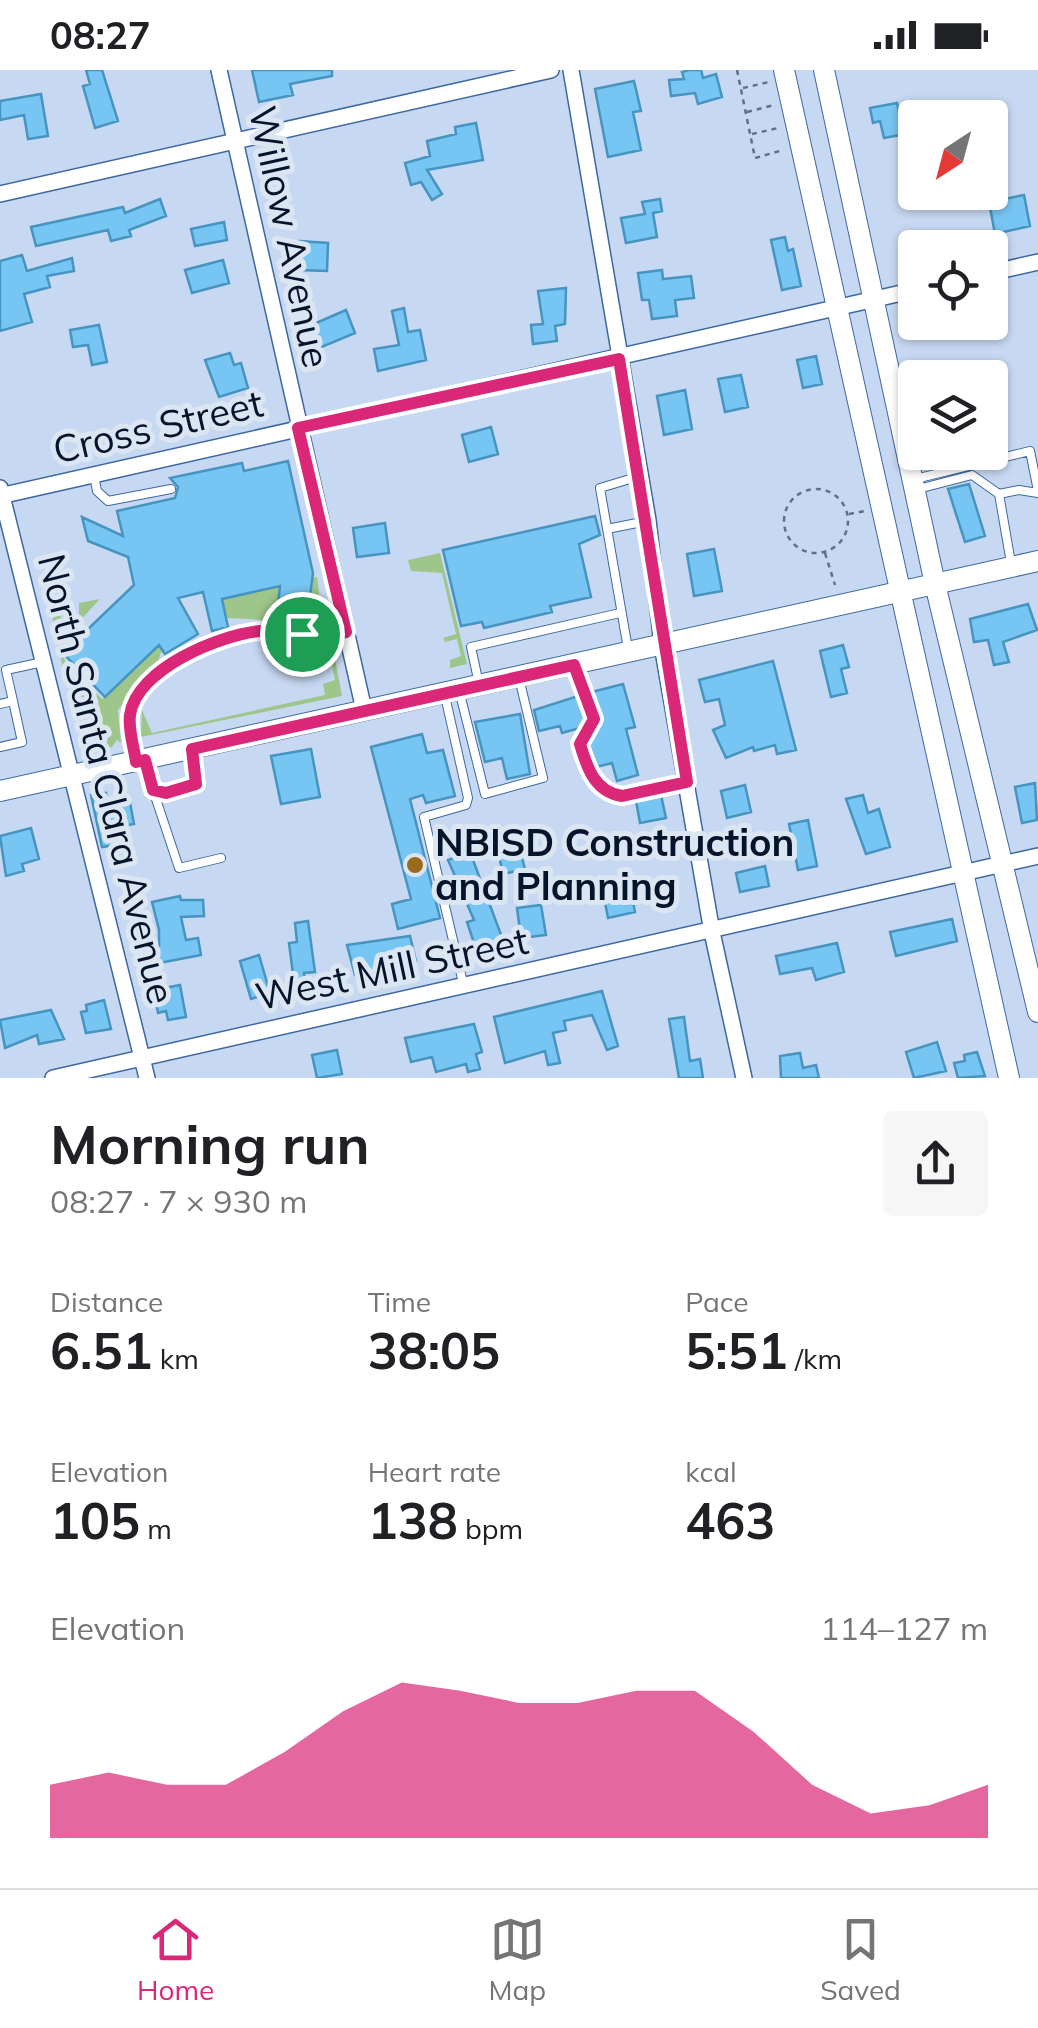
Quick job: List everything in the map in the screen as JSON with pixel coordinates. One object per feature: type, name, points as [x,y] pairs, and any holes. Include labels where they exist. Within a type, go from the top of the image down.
[{"type":"main road","points":[[824,70],[935,584],[1038,1012]]},
{"type":"main road","points":[[778,76],[839,306],[1009,1078]]},
{"type":"main road","points":[[0,791],[1038,561]]},
{"type":"street","name":"Willow Avenue","points":[[219,70],[364,710]]},
{"type":"street","points":[[0,194],[551,70]]},
{"type":"street","points":[[571,70],[648,520],[662,645],[712,932],[744,1078]]},
{"type":"street","points":[[1008,269],[1038,262]]},
{"type":"street","name":"Cross Street","points":[[1,493],[619,359],[898,294]]},
{"type":"street","name":"North Santa Clara Avenue","points":[[1,493],[147,1078]]},
{"type":"street","name":"West Mill Street","points":[[53,1078],[1038,856]]},
{"type":"lane","points":[[916,484],[1030,451],[1038,492],[1018,490],[999,494]]},
{"type":"lane","points":[[94,475],[98,491],[108,501],[170,489]]},
{"type":"lane","points":[[916,484],[972,475],[999,494],[1012,567]]},
{"type":"lane","points":[[628,653],[600,488],[640,476]]},
{"type":"lane","points":[[607,529],[648,520]]},
{"type":"lane","points":[[464,987],[424,817],[466,805],[468,798],[461,689],[471,647],[620,613]]},
{"type":"lane","points":[[221,858],[179,868],[141,761],[132,708],[180,658],[214,640],[283,631],[321,636],[346,632]]},
{"type":"lane","points":[[0,748],[22,742],[6,670],[43,662]]},
{"type":"lane","points":[[574,665],[594,719],[580,744],[589,774],[612,795],[622,796],[687,782]]},
{"type":"lane","points":[[461,689],[485,794],[543,778],[519,677]]},
{"type":"lane","points":[[0,704],[12,701]]},
{"type":"lane","points":[[153,790],[166,793],[196,784],[192,749]]},
{"type":"path","points":[[737,70],[755,158],[786,149]]},
{"type":"path","points":[[742,88],[778,76]]},
{"type":"path","points":[[746,112],[776,105]]},
{"type":"path","points":[[750,134],[781,127]]},
{"type":"path","points":[[819,489],[838,497],[848,514],[845,536],[824,552],[808,552],[790,540],[784,520],[791,500],[819,489]]},
{"type":"path","points":[[848,514],[867,511]]},
{"type":"path","points":[[824,552],[834,585]]},
{"type":"green space","points":[[440,553],[467,664],[450,668],[450,660],[461,656],[457,639],[445,642],[443,638],[456,634],[442,573],[411,571],[408,560]]},
{"type":"green space","points":[[317,577],[323,623],[226,618],[222,599],[280,586],[277,614],[307,619],[312,580],[308,579]]},
{"type":"green space","points":[[100,599],[74,627],[81,635],[62,650],[65,661],[81,677],[76,685],[80,704],[74,709],[52,626],[55,605],[63,621],[79,617],[79,603]]},
{"type":"green space","points":[[165,639],[159,659],[118,710],[121,743],[117,740],[112,747],[88,753],[74,711],[83,705],[80,681],[102,699]]},
{"type":"green space","points":[[328,646],[333,648],[342,696],[141,737],[142,710],[152,733],[325,695],[323,684],[335,680]]},
{"type":"building","points":[[86,70],[102,70],[118,121],[95,128],[83,86],[90,84]]},
{"type":"building","points":[[252,70],[332,70],[332,76],[290,84],[293,95],[259,102]]},
{"type":"building","points":[[701,70],[703,78],[716,74],[722,97],[698,104],[695,93],[671,96],[669,80],[684,79],[682,72]]},
{"type":"building","points":[[634,81],[641,111],[633,112],[641,150],[608,157],[595,89]]},
{"type":"building","points":[[41,94],[48,136],[28,139],[24,115],[0,120],[0,101]]},
{"type":"building","points":[[897,103],[898,135],[884,138],[880,121],[873,123],[870,108]]},
{"type":"building","points":[[476,123],[483,160],[427,170],[442,194],[432,200],[421,182],[411,185],[405,163],[430,156],[427,141],[456,134],[455,127]]},
{"type":"building","points":[[1024,195],[1030,226],[994,230],[990,210],[1008,210],[1008,198]]},
{"type":"building","points":[[160,199],[166,216],[129,230],[131,236],[111,241],[108,230],[36,246],[31,227],[123,207],[125,213]]},
{"type":"building","points":[[660,199],[662,211],[653,213],[657,237],[626,243],[621,218],[645,214],[642,202]]},
{"type":"building","points":[[224,222],[227,240],[195,246],[191,229]]},
{"type":"building","points":[[785,237],[788,251],[793,249],[801,286],[782,290],[771,240]]},
{"type":"building","points":[[299,241],[328,243],[327,271],[298,270]]},
{"type":"building","points":[[22,255],[27,271],[72,258],[74,271],[47,276],[50,287],[24,294],[32,322],[0,331],[0,261]]},
{"type":"building","points":[[223,260],[229,283],[192,293],[185,270]]},
{"type":"building","points":[[662,270],[663,279],[691,276],[694,298],[675,300],[677,316],[652,319],[649,300],[642,300],[638,273]]},
{"type":"building","points":[[566,288],[565,324],[555,326],[557,341],[533,344],[531,325],[543,324],[538,291]]},
{"type":"building","points":[[404,308],[408,332],[420,330],[426,360],[378,371],[374,349],[399,345],[392,311]]},
{"type":"building","points":[[346,310],[355,333],[317,349],[307,327]]},
{"type":"building","points":[[99,325],[107,362],[92,365],[88,345],[73,347],[70,330]]},
{"type":"building","points":[[230,353],[234,365],[241,363],[248,388],[219,397],[205,360]]},
{"type":"building","points":[[816,356],[822,384],[803,388],[797,360]]},
{"type":"building","points":[[741,375],[748,407],[725,412],[718,379]]},
{"type":"building","points":[[685,390],[692,429],[664,435],[657,396]]},
{"type":"building","points":[[491,427],[498,454],[469,462],[462,435]]},
{"type":"building","points":[[288,461],[313,573],[307,619],[277,614],[280,586],[222,599],[228,627],[212,631],[203,592],[178,598],[198,634],[165,654],[159,645],[105,697],[63,653],[134,585],[128,557],[88,541],[82,517],[123,536],[117,511],[175,498],[178,487],[170,478],[242,463],[244,471]]},
{"type":"building","points":[[969,484],[985,536],[965,542],[948,489]]},
{"type":"building","points":[[595,516],[600,535],[579,544],[591,597],[550,606],[552,612],[484,628],[482,622],[461,626],[443,550]]},
{"type":"building","points":[[385,523],[389,553],[357,557],[353,528]]},
{"type":"building","points":[[714,549],[722,591],[694,596],[687,554]]},
{"type":"building","points":[[1028,604],[1037,630],[1003,642],[1009,662],[994,665],[988,640],[974,642],[970,619]]},
{"type":"building","points":[[843,645],[849,667],[841,669],[847,693],[831,697],[820,651]]},
{"type":"building","points":[[773,661],[796,750],[777,754],[775,745],[754,751],[753,747],[726,758],[713,730],[725,725],[719,699],[705,702],[699,680]]},
{"type":"building","points":[[623,684],[635,727],[626,729],[638,775],[617,781],[612,763],[596,767],[589,743],[601,719],[592,692]]},
{"type":"building","points":[[578,696],[586,718],[580,728],[562,733],[560,726],[539,731],[534,710]]},
{"type":"building","points":[[520,714],[530,774],[507,779],[502,758],[485,762],[475,722]]},
{"type":"building","name":"NBISD Construction and Planning","points":[[422,734],[427,753],[443,750],[455,796],[426,803],[423,795],[410,799],[440,918],[398,929],[392,904],[411,899],[371,747]]},
{"type":"building","points":[[311,749],[320,797],[281,804],[271,756]]},
{"type":"building","points":[[1035,783],[1037,820],[1022,823],[1015,787]]},
{"type":"building","points":[[745,785],[751,812],[727,818],[721,791]]},
{"type":"building","points":[[106,793],[107,801],[129,797],[134,824],[114,827],[116,845],[102,847],[91,795]]},
{"type":"building","points":[[661,795],[666,818],[640,823],[636,801]]},
{"type":"building","points":[[863,795],[868,813],[879,809],[890,847],[866,854],[846,799]]},
{"type":"building","points":[[808,820],[817,866],[798,870],[789,824]]},
{"type":"building","points":[[31,828],[39,859],[22,864],[24,871],[6,876],[0,836]]},
{"type":"building","points":[[509,840],[511,849],[519,847],[525,869],[503,874],[496,843]]},
{"type":"building","points":[[470,852],[503,940],[476,949],[467,922],[474,920],[448,860]]},
{"type":"building","points":[[765,866],[769,886],[740,892],[736,873]]},
{"type":"building","points":[[629,882],[635,912],[608,918],[602,887]]},
{"type":"building","points":[[180,896],[181,900],[203,900],[204,916],[181,917],[186,940],[198,938],[201,955],[154,964],[151,947],[159,946],[159,930],[152,902]]},
{"type":"building","points":[[541,905],[546,935],[521,938],[517,908]]},
{"type":"building","points":[[952,919],[957,941],[896,956],[890,932]]},
{"type":"building","points":[[308,921],[315,972],[304,973],[305,981],[294,982],[289,943],[297,942],[295,923]]},
{"type":"building","points":[[410,936],[416,961],[355,975],[347,945]]},
{"type":"building","points":[[837,943],[844,972],[816,980],[812,968],[780,974],[776,956]]},
{"type":"building","points":[[259,955],[270,993],[251,999],[240,961]]},
{"type":"building","points":[[180,985],[186,1017],[168,1020],[166,1011],[158,1013],[154,990]]},
{"type":"building","points":[[602,991],[618,1046],[607,1050],[592,1015],[564,1021],[566,1030],[553,1033],[560,1063],[548,1065],[545,1051],[505,1063],[494,1017]]},
{"type":"building","points":[[104,1000],[111,1029],[86,1033],[81,1012],[87,1011],[86,1005]]},
{"type":"building","points":[[51,1010],[64,1039],[39,1044],[37,1035],[5,1048],[0,1020]]},
{"type":"building","points":[[684,1017],[690,1061],[700,1059],[703,1078],[679,1078],[669,1019]]},
{"type":"building","points":[[474,1024],[482,1052],[476,1054],[480,1069],[468,1072],[466,1064],[436,1072],[432,1057],[411,1062],[405,1038]]},
{"type":"building","points":[[937,1042],[946,1071],[914,1078],[906,1052]]},
{"type":"building","points":[[337,1050],[342,1074],[317,1078],[312,1055]]},
{"type":"building","points":[[977,1052],[985,1076],[958,1078],[954,1063]]},
{"type":"building","points":[[800,1053],[803,1068],[816,1065],[819,1078],[781,1078],[780,1056]]},
{"type":"place","name":"NBISD Construction and Planning","points":[[415,865]]},
{"type":"route","points":[[619,359],[648,520],[662,645],[687,782],[622,796],[612,795],[589,774],[580,744],[594,719],[574,665],[192,749],[196,784],[166,793],[153,790],[145,760],[136,762],[130,719],[132,708],[149,685],[172,663],[214,640],[264,631],[302,634],[346,632],[298,428],[619,359]]}]
